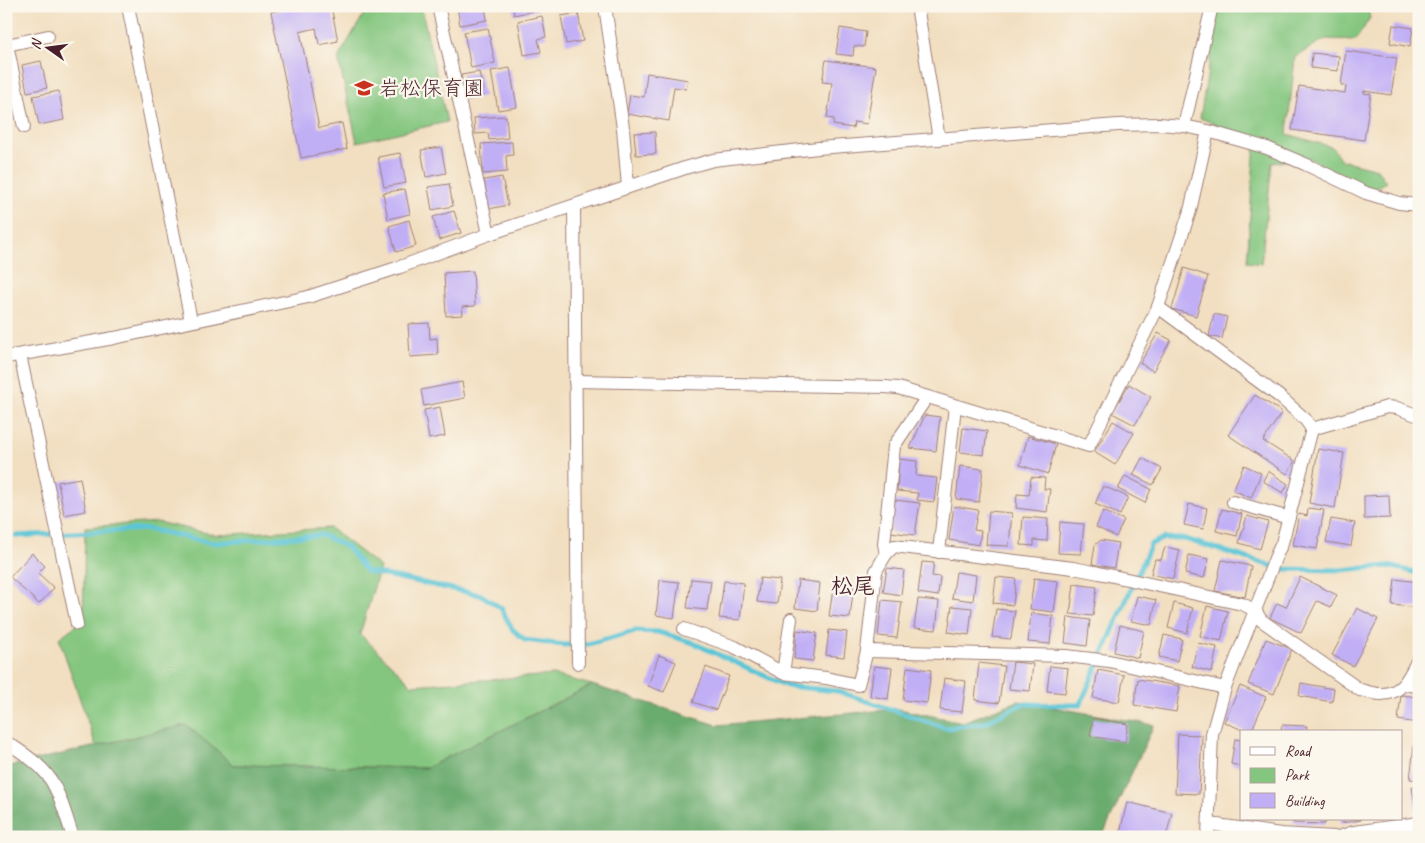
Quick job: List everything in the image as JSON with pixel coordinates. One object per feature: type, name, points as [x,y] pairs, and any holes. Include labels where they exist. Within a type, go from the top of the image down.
[{"type":"street","points":[[128,6],[191,321]]},
{"type":"street","points":[[438,6],[489,234]]},
{"type":"street","points":[[605,6],[623,128],[628,187]]},
{"type":"street","points":[[917,6],[939,139]]},
{"type":"street","points":[[1184,126],[1212,6]]},
{"type":"street","points":[[24,127],[8,60],[7,42],[48,36]]},
{"type":"street","points":[[6,357],[114,338],[308,298],[685,168],[713,160],[818,148],[1118,125],[1159,124],[1184,126],[1208,130],[1282,154],[1366,193],[1400,203],[1419,205]]},
{"type":"street","points":[[575,382],[885,386],[898,388],[1089,446],[1158,307],[1190,211],[1208,130]]},
{"type":"street","points":[[574,206],[578,657]]},
{"type":"street","points":[[1158,307],[1280,397],[1305,419],[1312,429]]},
{"type":"street","points":[[20,355],[77,624]]},
{"type":"street","points":[[886,554],[884,544],[894,446],[927,397]]},
{"type":"street","points":[[939,552],[955,406]]},
{"type":"street","points":[[1312,429],[1387,407],[1397,408],[1419,416]]},
{"type":"street","points":[[1312,429],[1282,543],[1225,688],[1212,734],[1209,830],[1334,837]]},
{"type":"street","points":[[1233,502],[1288,518]]},
{"type":"street","points":[[684,629],[735,647],[782,673],[826,678],[858,686],[867,651],[876,570],[886,554],[894,546],[1073,568],[1242,604],[1255,610],[1261,620],[1360,690],[1379,694],[1392,693],[1405,684],[1419,657]]},
{"type":"street","points":[[782,673],[791,618]]},
{"type":"street","points":[[867,651],[1090,658],[1225,688]]},
{"type":"street","points":[[1405,684],[1419,687]]},
{"type":"street","points":[[6,742],[19,750],[45,772],[64,810],[73,837]]},
{"type":"street","points":[[1339,837],[1354,832],[1419,824]]},
{"type":"green space","points":[[377,6],[421,6],[447,122],[357,142],[338,58],[367,9]]},
{"type":"green space","points":[[1219,6],[1367,6],[1370,18],[1356,40],[1325,39],[1295,57],[1287,134],[1332,147],[1341,160],[1377,169],[1386,182],[1372,190],[1308,158],[1272,163],[1261,264],[1247,262],[1255,140],[1200,118]]},
{"type":"green space","points":[[157,522],[216,535],[330,528],[380,567],[360,634],[412,685],[553,675],[592,685],[426,768],[234,765],[186,725],[96,746],[59,638],[83,620],[85,527]]},
{"type":"green space","points":[[592,685],[717,725],[898,709],[963,722],[1018,701],[1154,725],[1102,837],[6,837],[6,767],[186,725],[234,765],[426,768]]},
{"type":"building","points":[[301,6],[331,6],[338,41],[319,45],[316,28],[300,32],[319,128],[342,123],[347,149],[301,158],[271,12]]},
{"type":"building","points":[[457,6],[485,6],[487,20],[460,25]]},
{"type":"building","points":[[513,6],[537,6],[538,10],[514,15]]},
{"type":"building","points":[[578,13],[583,41],[566,44],[561,16]]},
{"type":"building","points":[[542,16],[546,37],[538,39],[541,52],[524,55],[518,21]]},
{"type":"building","points":[[1393,25],[1413,28],[1410,47],[1390,43]]},
{"type":"building","points":[[488,28],[495,63],[471,68],[464,32]]},
{"type":"building","points":[[840,28],[866,32],[864,47],[854,46],[853,56],[836,54]]},
{"type":"building","points":[[1346,51],[1397,58],[1391,95],[1364,91],[1364,93],[1371,94],[1364,140],[1292,130],[1299,86],[1345,93],[1346,86],[1341,85]]},
{"type":"building","points":[[1312,53],[1339,56],[1338,71],[1311,68]]},
{"type":"building","points":[[826,60],[876,67],[867,124],[854,122],[853,128],[833,125],[834,119],[827,118],[832,83],[822,82]]},
{"type":"building","points":[[41,61],[47,88],[27,92],[22,65]]},
{"type":"building","points":[[510,68],[517,107],[498,110],[491,71]]},
{"type":"building","points":[[479,72],[484,96],[465,100],[461,75]]},
{"type":"building","points":[[647,73],[688,80],[686,89],[674,87],[669,121],[627,114],[630,95],[644,97]]},
{"type":"building","points":[[59,91],[64,120],[39,125],[33,96]]},
{"type":"building","points":[[506,116],[508,138],[489,140],[488,133],[475,134],[474,118]]},
{"type":"building","points":[[655,132],[656,154],[636,155],[634,133]]},
{"type":"building","points":[[512,142],[513,155],[506,156],[507,172],[483,174],[481,144]]},
{"type":"building","points":[[441,147],[446,173],[426,177],[421,150]]},
{"type":"building","points":[[400,153],[406,183],[384,187],[378,157]]},
{"type":"building","points":[[502,177],[508,205],[489,209],[484,180]]},
{"type":"building","points":[[449,184],[453,206],[432,210],[428,187]]},
{"type":"building","points":[[405,189],[410,214],[388,219],[383,193]]},
{"type":"building","points":[[454,211],[461,233],[439,240],[433,217]]},
{"type":"building","points":[[409,220],[416,246],[396,252],[389,226]]},
{"type":"building","points":[[1184,268],[1208,276],[1196,316],[1172,309]]},
{"type":"building","points":[[473,271],[475,306],[462,307],[463,315],[446,316],[444,273]]},
{"type":"building","points":[[1214,314],[1227,317],[1222,339],[1209,336]]},
{"type":"building","points":[[429,323],[430,339],[437,338],[438,355],[410,357],[408,324]]},
{"type":"building","points":[[1158,333],[1171,340],[1153,371],[1140,363]]},
{"type":"building","points":[[462,382],[465,398],[424,406],[421,390]]},
{"type":"building","points":[[1129,384],[1151,397],[1135,425],[1112,413]]},
{"type":"building","points":[[1255,395],[1282,412],[1263,441],[1295,461],[1287,474],[1228,435]]},
{"type":"building","points":[[440,407],[445,436],[429,439],[424,410]]},
{"type":"building","points":[[925,415],[940,417],[936,451],[910,448]]},
{"type":"building","points":[[1113,421],[1134,433],[1115,465],[1094,452]]},
{"type":"building","points":[[963,428],[987,431],[984,455],[960,452]]},
{"type":"building","points":[[1028,436],[1056,444],[1048,474],[1020,465]]},
{"type":"building","points":[[1318,449],[1344,453],[1335,508],[1309,503]]},
{"type":"building","points":[[1142,458],[1162,469],[1153,485],[1133,475]]},
{"type":"building","points":[[899,459],[917,461],[916,476],[937,478],[934,502],[917,500],[918,493],[897,491]]},
{"type":"building","points":[[1244,465],[1261,473],[1251,498],[1233,490]]},
{"type":"building","points":[[960,466],[983,469],[979,502],[956,499]]},
{"type":"building","points":[[1268,471],[1288,484],[1283,493],[1263,481]]},
{"type":"building","points":[[1125,476],[1151,489],[1145,503],[1118,489]]},
{"type":"building","points":[[1031,477],[1045,478],[1044,489],[1050,489],[1047,512],[1016,508],[1017,494],[1029,495]]},
{"type":"building","points":[[80,478],[86,511],[64,515],[58,482]]},
{"type":"building","points":[[1103,486],[1128,497],[1120,515],[1095,504]]},
{"type":"building","points":[[1389,495],[1390,518],[1364,519],[1364,496]]},
{"type":"building","points":[[895,500],[920,503],[915,535],[890,532]]},
{"type":"building","points":[[1189,504],[1207,508],[1203,529],[1184,525]]},
{"type":"building","points":[[954,506],[978,510],[974,530],[981,531],[979,545],[949,540]]},
{"type":"building","points":[[1308,508],[1324,510],[1317,549],[1293,545],[1299,514],[1307,516]]},
{"type":"building","points":[[1222,509],[1242,514],[1237,536],[1216,531]]},
{"type":"building","points":[[989,511],[1012,513],[1009,546],[986,545]]},
{"type":"building","points":[[1103,511],[1124,520],[1116,537],[1096,527]]},
{"type":"building","points":[[1247,516],[1268,522],[1260,549],[1239,543]]},
{"type":"building","points":[[1023,517],[1048,519],[1047,541],[1034,540],[1034,546],[1021,545]]},
{"type":"building","points":[[1331,519],[1355,523],[1351,546],[1326,542]]},
{"type":"building","points":[[1060,522],[1084,524],[1081,554],[1058,553]]},
{"type":"building","points":[[1101,540],[1118,543],[1114,568],[1092,564],[1095,545]]},
{"type":"building","points":[[1165,547],[1180,550],[1173,579],[1151,574],[1155,559],[1161,560]]},
{"type":"building","points":[[32,553],[45,566],[38,573],[54,588],[39,604],[10,577]]},
{"type":"building","points":[[1189,555],[1209,559],[1204,578],[1185,574]]},
{"type":"building","points":[[1222,560],[1251,566],[1245,597],[1215,591]]},
{"type":"building","points":[[922,562],[934,563],[932,576],[940,577],[938,596],[918,593]]},
{"type":"building","points":[[887,568],[904,570],[901,595],[883,592]]},
{"type":"building","points":[[956,572],[976,575],[973,601],[952,598]]},
{"type":"building","points":[[996,577],[1016,579],[1013,605],[993,603]]},
{"type":"building","points":[[1300,577],[1337,595],[1331,607],[1317,601],[1301,633],[1270,618],[1277,603],[1286,607]]},
{"type":"building","points":[[760,578],[780,580],[777,604],[757,602]]},
{"type":"building","points":[[1034,578],[1058,581],[1054,612],[1030,609]]},
{"type":"building","points":[[691,579],[711,581],[707,610],[687,608]]},
{"type":"building","points":[[1395,579],[1419,582],[1419,608],[1392,605]]},
{"type":"building","points":[[660,580],[679,582],[674,618],[656,615]]},
{"type":"building","points":[[798,580],[820,583],[817,611],[795,608]]},
{"type":"building","points":[[724,581],[744,583],[740,620],[719,618]]},
{"type":"building","points":[[834,582],[854,584],[850,618],[829,616]]},
{"type":"building","points":[[1074,584],[1097,587],[1093,616],[1070,614]]},
{"type":"building","points":[[1137,596],[1156,600],[1151,625],[1131,621]]},
{"type":"building","points":[[918,599],[939,601],[936,630],[914,628]]},
{"type":"building","points":[[882,600],[902,602],[897,638],[878,636]]},
{"type":"building","points":[[1174,603],[1193,608],[1187,633],[1168,628]]},
{"type":"building","points":[[952,606],[972,608],[969,635],[948,632]]},
{"type":"building","points":[[1207,606],[1228,611],[1221,641],[1200,636]]},
{"type":"building","points":[[1357,608],[1378,619],[1353,666],[1332,655]]},
{"type":"building","points":[[996,609],[1015,611],[1011,639],[992,637]]},
{"type":"building","points":[[1031,613],[1053,616],[1050,644],[1028,642]]},
{"type":"building","points":[[1068,617],[1090,620],[1087,646],[1065,643]]},
{"type":"building","points":[[1120,625],[1144,631],[1138,658],[1114,652]]},
{"type":"building","points":[[797,630],[817,633],[813,661],[794,659]]},
{"type":"building","points":[[829,630],[847,632],[844,657],[826,655]]},
{"type":"building","points":[[1164,635],[1182,639],[1177,661],[1159,657]]},
{"type":"building","points":[[6,637],[8,637],[10,652],[6,652]]},
{"type":"building","points":[[1266,639],[1292,649],[1274,694],[1248,684]]},
{"type":"building","points":[[1198,643],[1217,647],[1212,672],[1192,667]]},
{"type":"building","points":[[659,655],[676,662],[664,692],[648,686]]},
{"type":"building","points":[[1013,662],[1033,664],[1030,691],[1009,689]]},
{"type":"building","points":[[979,663],[1004,666],[999,703],[975,700]]},
{"type":"building","points":[[874,666],[892,668],[888,699],[870,696]]},
{"type":"building","points":[[1050,666],[1068,668],[1065,693],[1047,691]]},
{"type":"building","points":[[706,667],[729,676],[716,710],[693,702]]},
{"type":"building","points":[[907,667],[931,670],[927,703],[903,700]]},
{"type":"building","points":[[1098,670],[1124,675],[1119,702],[1093,698]]},
{"type":"building","points":[[944,678],[966,681],[962,712],[940,710]]},
{"type":"building","points":[[1138,679],[1180,686],[1176,712],[1134,705]]},
{"type":"building","points":[[1301,683],[1334,689],[1332,702],[1299,696]]},
{"type":"building","points":[[1240,686],[1266,697],[1252,730],[1242,730],[1224,722]]},
{"type":"building","points":[[1401,695],[1419,697],[1418,723],[1398,720]]},
{"type":"building","points":[[1093,718],[1128,724],[1125,742],[1090,736]]},
{"type":"building","points":[[1282,725],[1307,726],[1306,730],[1281,730]]},
{"type":"building","points":[[1416,729],[1419,729],[1419,780],[1410,779]]},
{"type":"building","points":[[1178,734],[1202,735],[1199,794],[1175,793]]},
{"type":"building","points":[[1235,739],[1240,740],[1240,766],[1231,764]]},
{"type":"building","points":[[1419,786],[1419,810],[1416,810],[1412,787]]},
{"type":"building","points":[[1127,802],[1172,813],[1166,837],[1151,837],[1139,834],[1139,837],[1119,837]]},
{"type":"building","points":[[1293,820],[1326,820],[1325,824],[1293,823]]},
{"type":"building","points":[[1340,820],[1361,820],[1341,823]]},
{"type":"building","points":[[1216,830],[1239,834],[1238,837],[1215,837]]},
{"type":"waterway","points":[[16,536],[148,529],[213,543],[322,535],[347,547],[366,571],[481,595],[501,608],[512,629],[525,640],[564,645],[588,644],[635,631],[658,632],[691,642],[787,686],[837,691],[946,728],[984,723],[1022,704],[1080,705],[1151,544],[1164,538],[1185,539],[1282,569],[1340,570],[1388,566],[1419,573]]},
{"type":"place","name":"岩松保育園","points":[[364,88]]},
{"type":"district","name":"松尾","points":[[853,585]]}]
